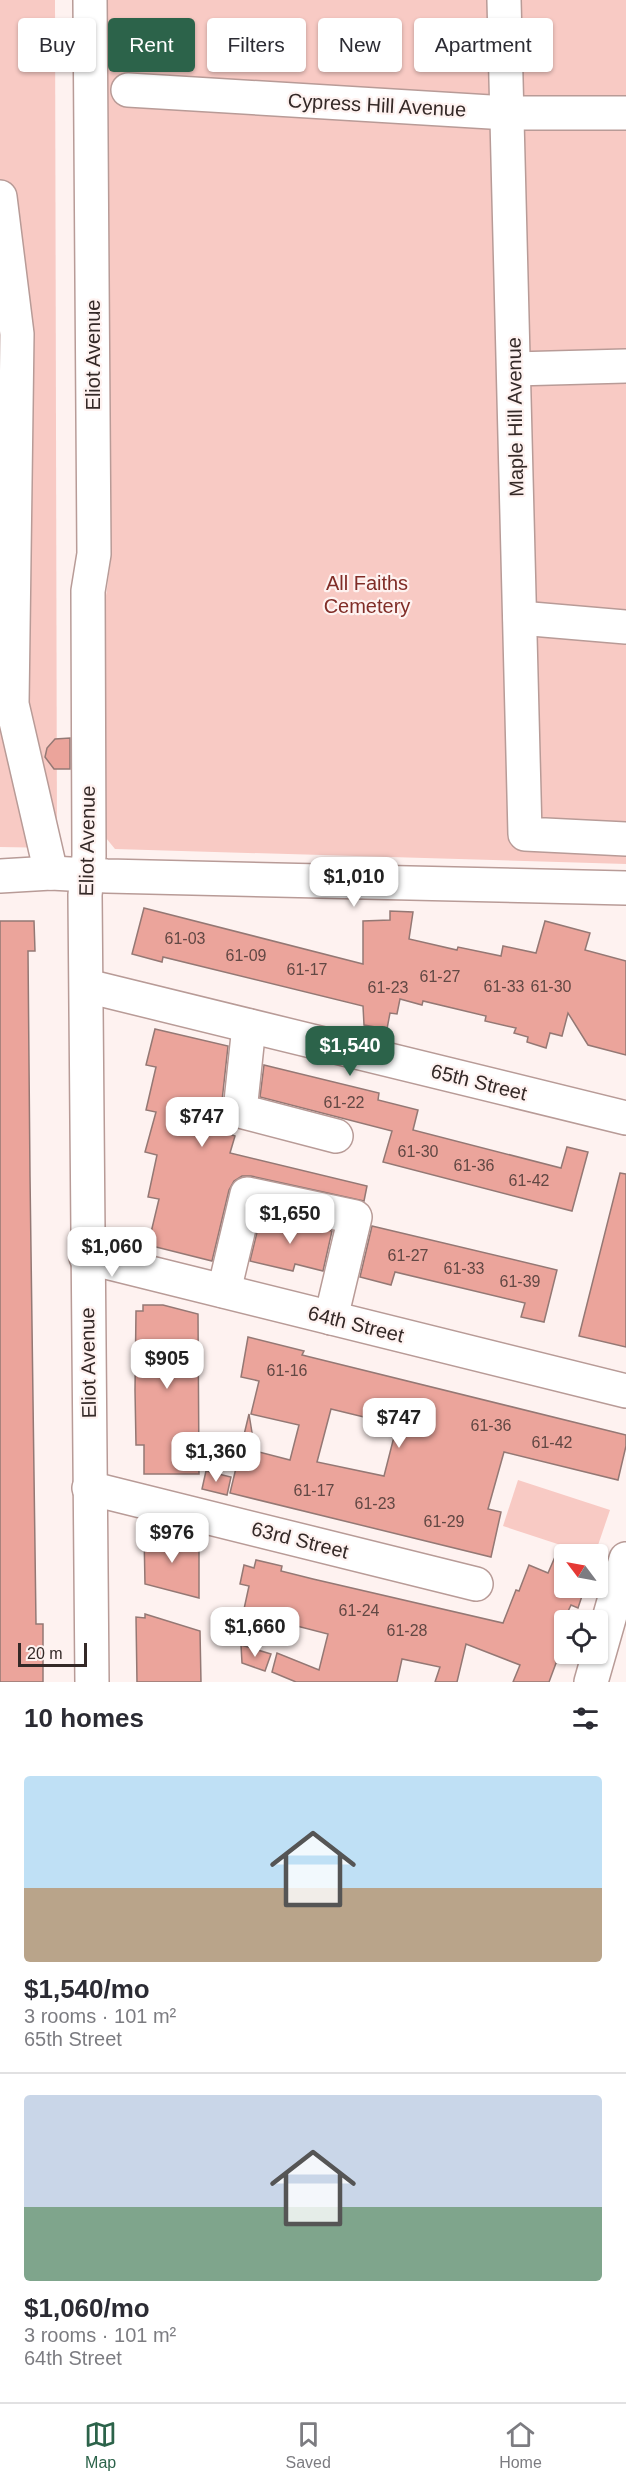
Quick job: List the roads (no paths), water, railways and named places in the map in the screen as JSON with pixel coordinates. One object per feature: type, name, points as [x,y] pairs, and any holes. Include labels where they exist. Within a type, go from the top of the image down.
[{"type":"street","name":"Eliot Avenue","points":[[90,0],[94,555],[88,591],[89,856],[85,875],[86,1257],[92,1682]]},
{"type":"street","name":"Maple Hill Avenue","points":[[504,0],[525,834],[626,839]]},
{"type":"street","name":"Cypress Hill Avenue","points":[[128,90],[507,112],[626,112]]},
{"type":"street","points":[[0,197],[17,334],[12,704],[7,716],[51,873]]},
{"type":"street","points":[[514,369],[626,366]]},
{"type":"street","points":[[520,618],[626,627]]},
{"type":"street","points":[[0,876],[51,873],[626,888]]},
{"type":"street","name":"65th Street","points":[[87,986],[626,1118]]},
{"type":"street","points":[[249,1026],[240,1111],[336,1136]]},
{"type":"street","points":[[224,1291],[247,1194],[355,1217],[331,1318]]},
{"type":"street","name":"64th Street","points":[[86,1257],[626,1391]]},
{"type":"street","name":"63rd Street","points":[[89,1488],[476,1584]]},
{"type":"street","points":[[591,1682],[626,1559]]},
{"type":"park label","name":"All Faiths Cemetery","points":[[367,594]]}]
